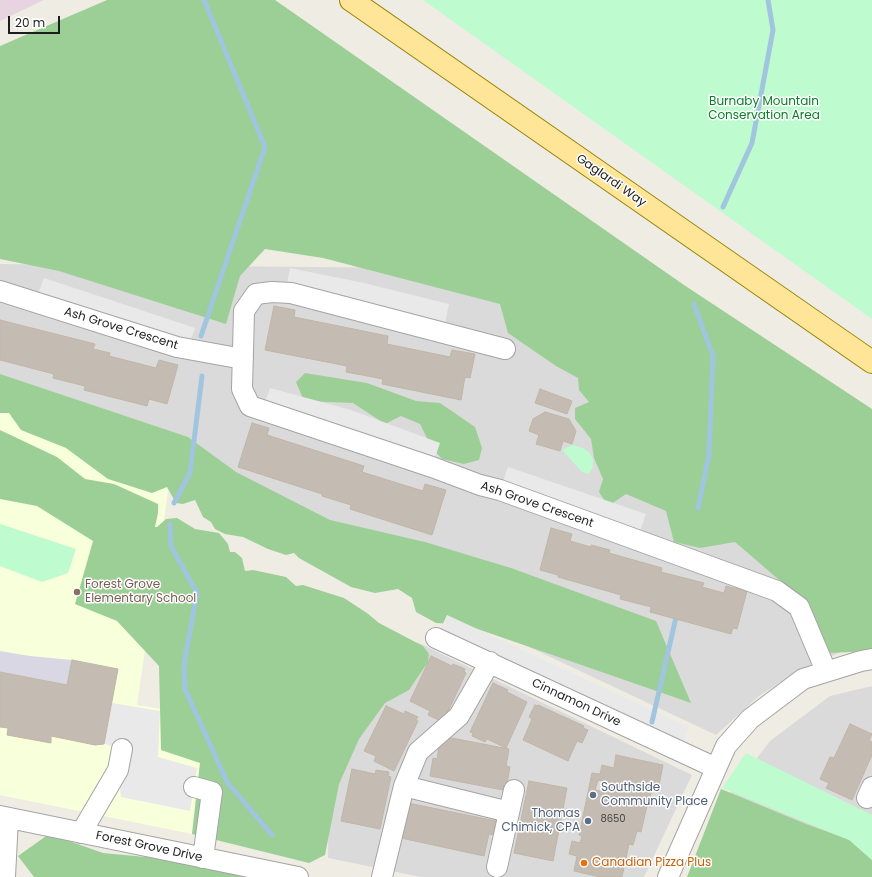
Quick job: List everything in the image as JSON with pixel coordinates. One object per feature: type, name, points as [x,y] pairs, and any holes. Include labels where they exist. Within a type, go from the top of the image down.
[{"type":"main road","name":"Gaglardi Way","points":[[351,0],[872,362]]},
{"type":"street","name":"Ash Grove Crescent","points":[[0,291],[177,348],[243,359]]},
{"type":"street","name":"Ash Grove Crescent","points":[[505,349],[291,293],[272,292],[256,294],[244,311],[242,389],[250,406],[432,467],[480,485],[500,490],[777,591],[799,606],[826,671]]},
{"type":"street","name":"Cinnamon Drive","points":[[436,638],[716,768]]},
{"type":"street","points":[[668,877],[726,746],[750,719],[803,679],[826,671],[872,659]]},
{"type":"street","points":[[382,877],[404,786],[418,752],[459,716],[490,662]]},
{"type":"street","points":[[81,833],[118,770],[122,749]]},
{"type":"street","points":[[404,786],[509,812]]},
{"type":"street","points":[[194,787],[212,792],[203,858]]},
{"type":"street","points":[[497,867],[514,790]]},
{"type":"street","points":[[4,817],[5,877]]},
{"type":"street","name":"Forest Grove Drive","points":[[4,817],[298,877]]},
{"type":"shaded area","points":[[0,0],[44,0],[0,21]]},
{"type":"shaded area","points":[[0,264],[521,269],[850,648],[798,671],[759,696],[716,735],[170,478],[0,393]]},
{"type":"shaded area","points":[[290,268],[364,283],[449,304],[443,333],[285,293]]},
{"type":"shaded area","points":[[44,278],[195,328],[187,350],[35,302]]},
{"type":"shaded area","points":[[270,388],[351,410],[440,443],[432,467],[262,410]]},
{"type":"shaded area","name":"Forest Grove Elementary School","points":[[0,393],[170,478],[137,705],[161,709],[161,750],[200,763],[192,834],[0,795]]},
{"type":"shaded area","points":[[508,467],[646,514],[637,540],[500,490]]},
{"type":"shaded area","points":[[447,615],[689,727],[680,751],[436,638]]},
{"type":"shaded area","points":[[417,642],[692,775],[644,877],[421,877],[328,858],[329,783]]},
{"type":"shaded area","points":[[0,651],[30,656],[72,660],[67,685],[0,672]]},
{"type":"shaded area","points":[[872,686],[872,877],[692,877],[723,802],[770,741],[830,696]]},
{"type":"shaded area","points":[[112,703],[160,711],[158,757],[197,768],[190,811],[121,797],[115,747],[104,744]]},
{"type":"green space","points":[[107,0],[275,0],[684,285],[872,409],[872,651],[830,653],[810,615],[785,585],[735,542],[700,548],[674,542],[666,511],[626,494],[608,506],[599,492],[603,479],[594,458],[591,439],[575,419],[575,408],[589,402],[579,390],[578,378],[556,366],[508,333],[500,304],[323,258],[265,249],[240,276],[226,324],[59,271],[0,259],[0,46]]},
{"type":"green space","name":"Burnaby Mountain Conservation Area","points":[[423,0],[872,0],[872,319],[865,314]]},
{"type":"green space","points":[[305,373],[367,383],[416,401],[440,403],[475,427],[482,448],[479,460],[464,464],[442,459],[432,448],[420,424],[401,416],[385,424],[353,403],[304,401],[296,382]]},
{"type":"green space","points":[[0,374],[188,437],[236,472],[330,520],[425,542],[511,568],[656,621],[691,703],[466,625],[436,623],[416,612],[412,598],[398,589],[375,593],[351,587],[299,558],[294,553],[286,555],[268,549],[243,537],[225,534],[215,529],[211,522],[203,517],[195,500],[183,504],[176,503],[167,487],[152,493],[108,479],[66,448],[21,430],[9,413],[0,413]]},
{"type":"green space","points":[[0,430],[57,457],[85,479],[114,484],[158,504],[155,527],[166,519],[177,518],[195,529],[219,533],[228,544],[230,552],[235,552],[242,558],[245,571],[253,570],[286,577],[296,586],[303,585],[344,598],[379,623],[423,646],[429,654],[428,662],[409,690],[385,703],[359,739],[339,784],[325,855],[309,863],[192,834],[200,763],[161,750],[159,666],[117,621],[75,604],[93,541],[37,506],[0,499]]},
{"type":"green space","points":[[572,445],[583,448],[589,452],[593,459],[593,467],[589,474],[582,472],[562,450]]},
{"type":"green space","points":[[0,524],[76,549],[68,573],[42,582],[0,566]]},
{"type":"green space","points":[[746,753],[872,815],[872,860],[849,840],[722,788]]},
{"type":"green space","points":[[721,789],[806,824],[850,840],[872,860],[872,877],[687,877]]},
{"type":"green space","points":[[49,834],[103,853],[200,862],[280,877],[34,877],[18,856]]},
{"type":"building","points":[[274,306],[295,310],[294,317],[388,336],[387,344],[450,357],[452,350],[475,354],[470,378],[465,377],[461,400],[382,384],[383,379],[346,372],[347,366],[265,350]]},
{"type":"building","points":[[0,320],[95,344],[93,349],[110,353],[109,356],[156,368],[159,360],[178,365],[167,404],[149,399],[147,406],[84,390],[85,386],[53,378],[54,374],[0,360]]},
{"type":"building","points":[[540,389],[572,401],[567,414],[535,403]]},
{"type":"building","points":[[545,412],[569,419],[576,431],[572,444],[563,441],[560,451],[536,444],[539,435],[529,431],[533,419]]},
{"type":"building","points":[[252,423],[269,428],[267,435],[364,466],[362,472],[423,491],[425,484],[446,490],[432,535],[350,509],[351,505],[322,496],[322,494],[238,467]]},
{"type":"building","points":[[551,528],[572,534],[570,541],[591,547],[591,545],[610,550],[609,553],[662,568],[661,572],[704,583],[702,587],[724,593],[726,586],[747,591],[737,629],[733,628],[731,634],[650,612],[651,607],[620,599],[621,595],[558,577],[558,575],[540,570]]},
{"type":"building","points":[[431,656],[452,666],[453,664],[465,669],[464,671],[466,673],[445,718],[441,721],[428,715],[430,711],[410,701]]},
{"type":"building","points":[[72,660],[118,669],[104,744],[95,745],[51,736],[51,743],[7,735],[8,728],[0,727],[0,672],[67,685]]},
{"type":"building","points":[[493,683],[508,690],[507,692],[527,702],[506,748],[487,739],[485,742],[472,736],[473,733],[470,732]]},
{"type":"building","points":[[535,705],[584,726],[583,728],[588,730],[582,743],[577,741],[568,761],[523,740],[532,719],[529,717]]},
{"type":"building","points":[[386,706],[404,714],[405,711],[418,717],[416,720],[418,721],[394,771],[374,761],[376,756],[364,751]]},
{"type":"building","points":[[850,724],[872,734],[869,741],[872,742],[872,755],[852,800],[826,788],[829,783],[820,779],[830,757],[834,758]]},
{"type":"building","points":[[441,736],[509,749],[506,766],[510,767],[507,784],[504,783],[503,790],[430,776],[433,758],[437,759]]},
{"type":"building","points":[[616,755],[663,765],[659,785],[653,784],[650,799],[653,799],[651,807],[647,806],[641,832],[637,831],[633,845],[629,844],[622,877],[600,877],[574,871],[577,856],[569,854],[572,841],[580,843],[582,836],[579,835],[592,773],[600,774],[602,765],[614,768]]},
{"type":"building","points":[[352,769],[375,774],[376,770],[389,772],[388,776],[391,777],[380,829],[341,821]]},
{"type":"building","points":[[598,780],[608,782],[605,792],[595,790]]},
{"type":"building","points":[[529,781],[567,788],[553,861],[514,853]]},
{"type":"building","points":[[408,803],[496,821],[494,835],[489,834],[484,856],[401,838]]},
{"type":"waterway","points":[[201,336],[265,147],[204,0]]},
{"type":"waterway","points":[[723,207],[752,143],[773,30],[768,0]]},
{"type":"waterway","points":[[694,304],[713,356],[709,455],[698,508]]},
{"type":"waterway","points":[[174,503],[190,473],[202,376]]},
{"type":"waterway","points":[[170,524],[171,546],[197,593],[184,664],[185,689],[227,782],[272,835]]},
{"type":"waterway","points":[[652,722],[677,613]]},
{"type":"place","name":"Forest Grove Elementary School","points":[[77,592]]},
{"type":"place","name":"Southside Community Place","points":[[593,795]]},
{"type":"place","name":"Thomas Chimick, CPA","points":[[588,821]]},
{"type":"place","name":"Canadian Pizza Plus","points":[[584,863]]}]
